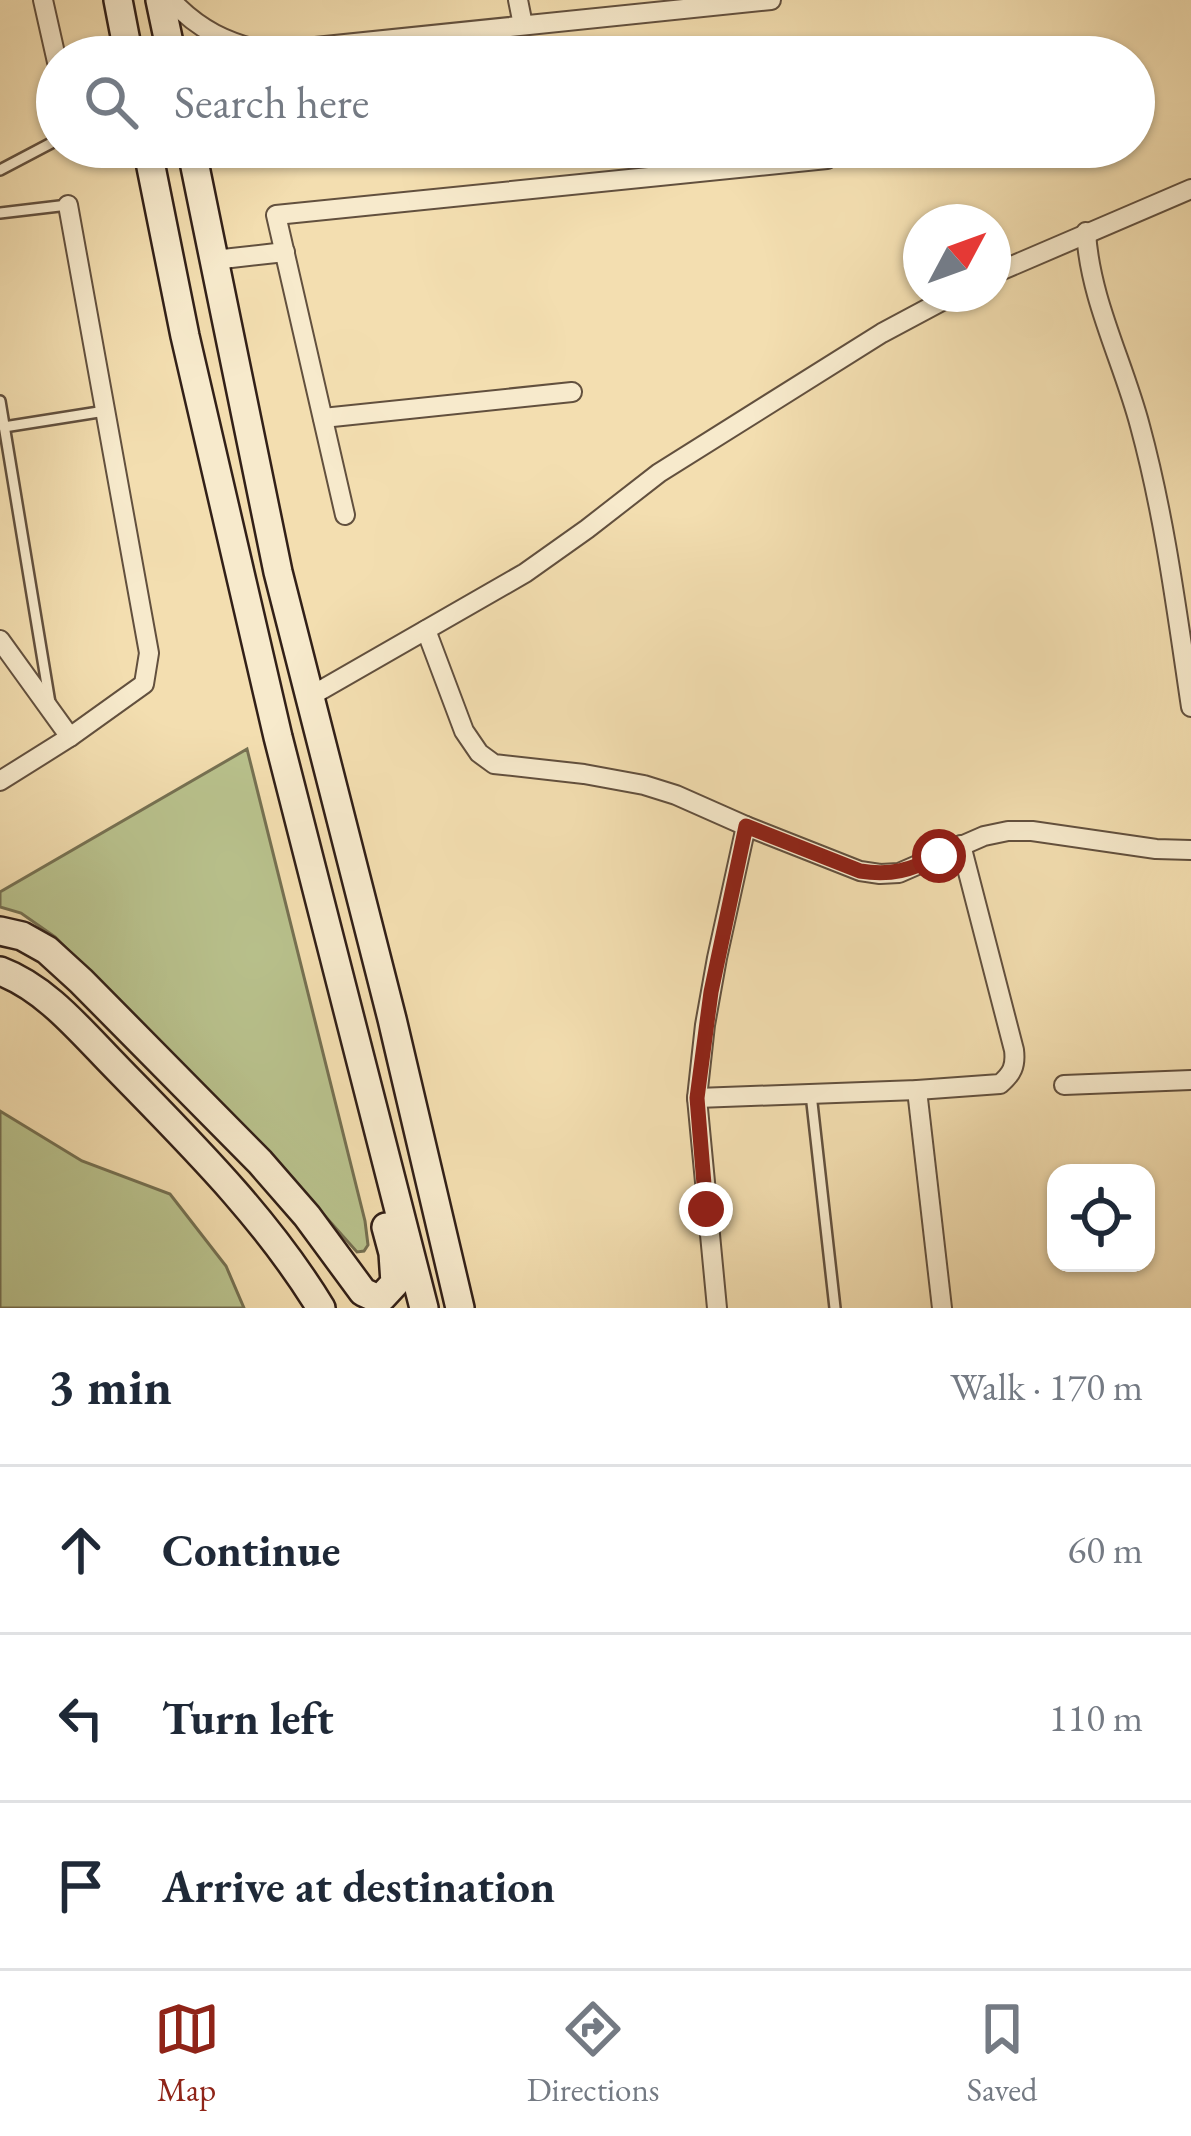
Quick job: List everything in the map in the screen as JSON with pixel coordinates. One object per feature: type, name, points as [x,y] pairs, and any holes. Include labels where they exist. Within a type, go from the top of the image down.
[{"type":"main road","points":[[118,0],[126,36]]},
{"type":"main road","points":[[160,0],[168,36]]},
{"type":"main road","points":[[151,168],[278,737],[424,1308]]},
{"type":"main road","points":[[153,177],[174,168]]},
{"type":"main road","points":[[195,168],[253,460],[460,1308]]},
{"type":"main road","points":[[0,931],[22,936],[47,950],[81,981],[260,1162],[363,1292],[382,1297],[395,1283],[392,1253],[315,935],[278,737]]},
{"type":"main road","points":[[0,971],[28,983],[61,1012],[184,1137],[240,1196],[292,1261],[321,1308]]},
{"type":"street","points":[[43,0],[51,36]]},
{"type":"street","points":[[171,0],[214,36]]},
{"type":"street","points":[[518,0],[523,25]]},
{"type":"street","points":[[428,36],[771,0]]},
{"type":"street","points":[[345,515],[276,215],[738,168]]},
{"type":"street","points":[[1011,266],[1191,189]]},
{"type":"street","points":[[0,781],[144,684],[149,653],[68,205]]},
{"type":"street","points":[[1086,232],[1088,262],[1152,468],[1191,707]]},
{"type":"street","points":[[214,260],[285,252]]},
{"type":"street","points":[[309,697],[525,573],[659,473],[921,312]]},
{"type":"street","points":[[323,418],[572,392]]},
{"type":"street","points":[[426,630],[464,731],[479,753],[494,764],[644,785],[860,871],[899,873],[984,836],[1032,831],[1191,850]]},
{"type":"street","points":[[0,640],[70,737]]},
{"type":"street","points":[[717,1308],[697,1098],[717,958],[746,826]]},
{"type":"street","points":[[697,1098],[1000,1084],[1016,1061],[961,845]]},
{"type":"street","points":[[1064,1085],[1191,1080]]},
{"type":"street","points":[[917,1090],[942,1308]]},
{"type":"lane","points":[[0,170],[36,151]]},
{"type":"lane","points":[[0,213],[68,205]]},
{"type":"lane","points":[[0,401],[52,711]]},
{"type":"lane","points":[[4,427],[105,411]]},
{"type":"lane","points":[[811,1094],[836,1308]]},
{"type":"green space","points":[[247,749],[365,1221],[368,1245],[364,1251],[357,1252],[268,1152],[55,937],[21,913],[0,907],[0,892]]},
{"type":"green space","points":[[0,1111],[82,1161],[170,1194],[226,1266],[244,1308],[0,1308]]},
{"type":"route","points":[[706,1209],[697,1098],[717,958],[746,826],[860,871],[899,873],[939,856]]}]
